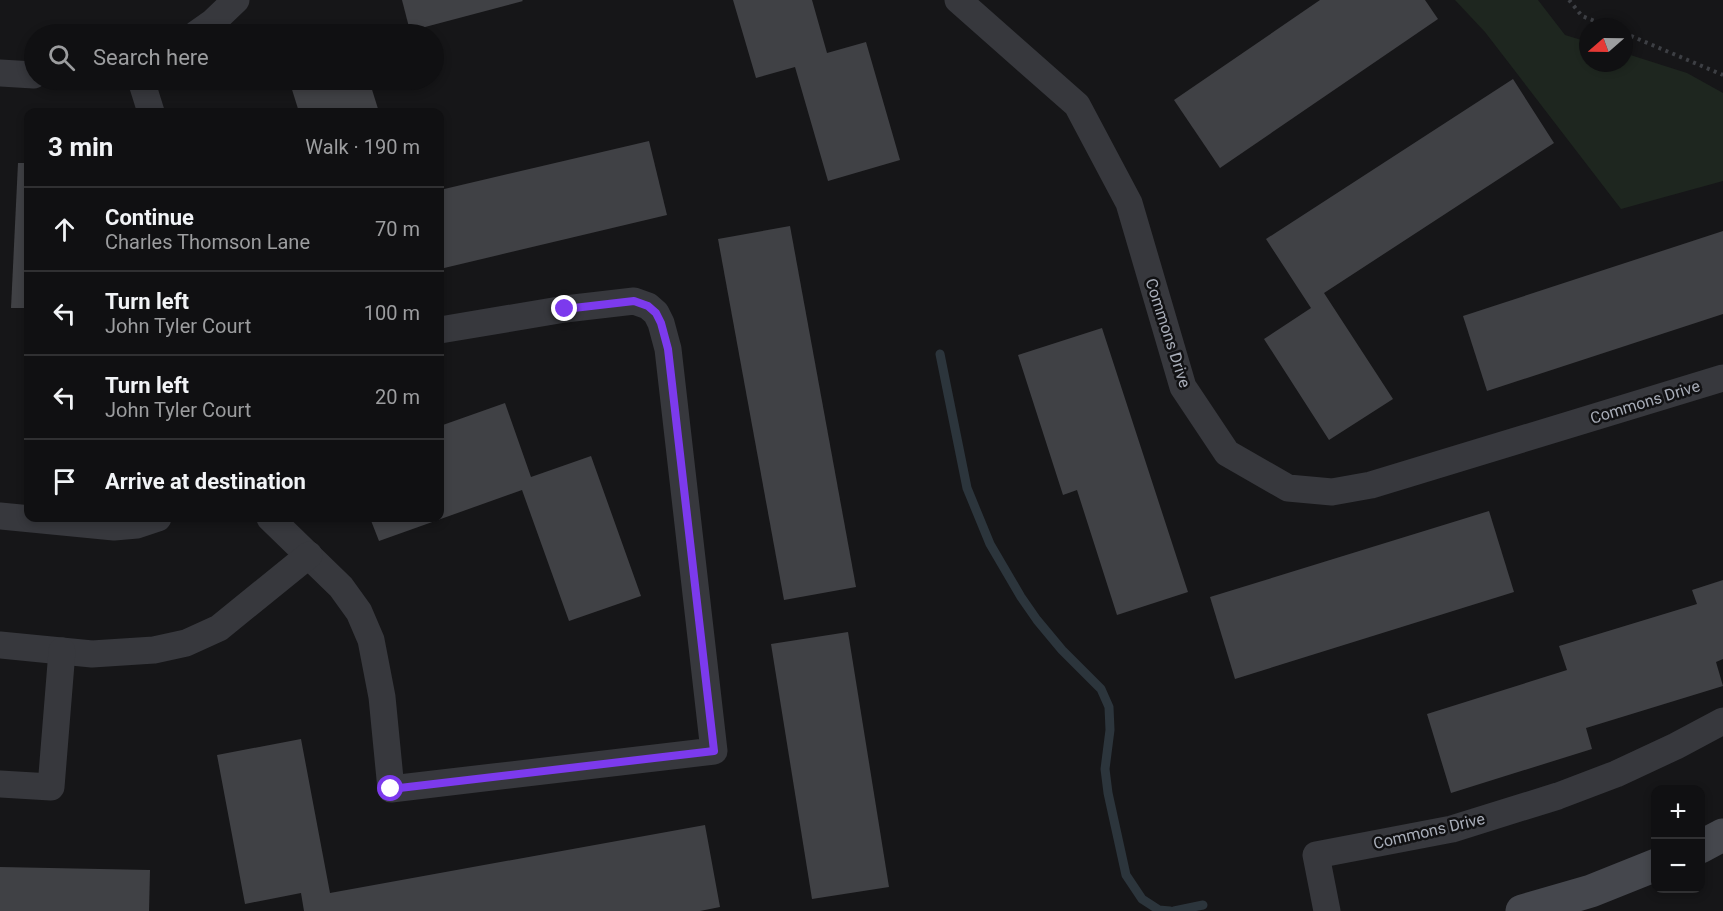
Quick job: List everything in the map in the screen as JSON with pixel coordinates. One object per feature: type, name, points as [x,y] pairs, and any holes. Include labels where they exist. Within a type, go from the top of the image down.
[{"type":"street","points":[[210,24],[236,0]]},
{"type":"street","name":"Commons Drive","points":[[958,0],[1077,105],[1129,202],[1183,387],[1227,453],[1288,488],[1332,492],[1371,484],[1723,378]]},
{"type":"street","points":[[0,73],[24,74]]},
{"type":"street","points":[[144,90],[150,108]]},
{"type":"street","points":[[274,522],[341,587],[359,612],[371,640],[382,698],[391,789],[714,751],[668,349],[656,313],[648,306],[634,301],[565,309],[444,329]]},
{"type":"street","points":[[0,516],[24,518]]},
{"type":"street","points":[[62,522],[114,527],[146,522]]},
{"type":"street","points":[[0,645],[92,654],[154,650],[186,643],[219,628],[309,555]]},
{"type":"street","points":[[0,784],[51,787],[62,651]]},
{"type":"street","name":"Commons Drive","points":[[1327,911],[1316,855],[1452,829],[1558,796],[1626,770],[1723,721]]},
{"type":"street","points":[[1705,845],[1723,835]]},
{"type":"street","points":[[1522,911],[1591,891],[1651,867]]},
{"type":"path","points":[[1569,0],[1582,16],[1587,18]]},
{"type":"path","points":[[1633,37],[1723,75]]},
{"type":"shaded area","points":[[1455,0],[1538,0],[1565,35],[1579,39],[1579,72],[1633,72],[1633,56],[1687,73],[1723,93],[1723,181],[1621,209],[1485,32]]},
{"type":"building","points":[[402,0],[523,1],[436,24],[408,24]]},
{"type":"building","points":[[733,0],[812,0],[827,53],[866,42],[900,160],[828,181],[795,67],[756,78]]},
{"type":"building","points":[[1320,0],[1425,0],[1438,19],[1220,168],[1174,100]]},
{"type":"building","points":[[1513,79],[1554,143],[1324,293],[1393,399],[1329,440],[1264,339],[1311,308],[1266,239]]},
{"type":"building","points":[[292,90],[372,90],[378,108],[298,108]]},
{"type":"building","points":[[649,141],[667,215],[444,268],[444,189]]},
{"type":"building","points":[[18,163],[24,163],[24,308],[11,308]]},
{"type":"building","points":[[790,226],[856,587],[784,600],[718,239]]},
{"type":"building","points":[[1723,231],[1723,314],[1487,391],[1463,316]]},
{"type":"building","points":[[1102,328],[1188,592],[1117,615],[1077,490],[1063,495],[1018,355]]},
{"type":"building","points":[[505,403],[531,477],[591,456],[641,596],[569,621],[522,490],[444,518],[444,425]]},
{"type":"building","points":[[1489,511],[1514,592],[1235,679],[1210,597]]},
{"type":"building","points":[[372,522],[432,522],[379,541]]},
{"type":"building","points":[[1723,580],[1723,659],[1716,662],[1723,686],[1586,728],[1592,749],[1451,793],[1427,714],[1567,670],[1559,646],[1697,604],[1692,590]]},
{"type":"building","points":[[848,632],[889,887],[812,899],[771,644]]},
{"type":"building","points":[[301,739],[330,893],[705,825],[720,907],[700,911],[304,911],[301,893],[245,904],[217,755]]},
{"type":"building","points":[[0,867],[150,870],[149,911],[0,911]]},
{"type":"waterway","points":[[940,354],[967,488],[990,544],[1037,620],[1062,650],[1101,689],[1109,707],[1110,730],[1105,769],[1126,875],[1142,899],[1159,910],[1170,911]]},
{"type":"waterway","points":[[1174,911],[1203,905]]},
{"type":"route","points":[[391,789],[714,751],[668,349],[661,323],[656,313],[648,306],[634,301],[565,309]]}]
